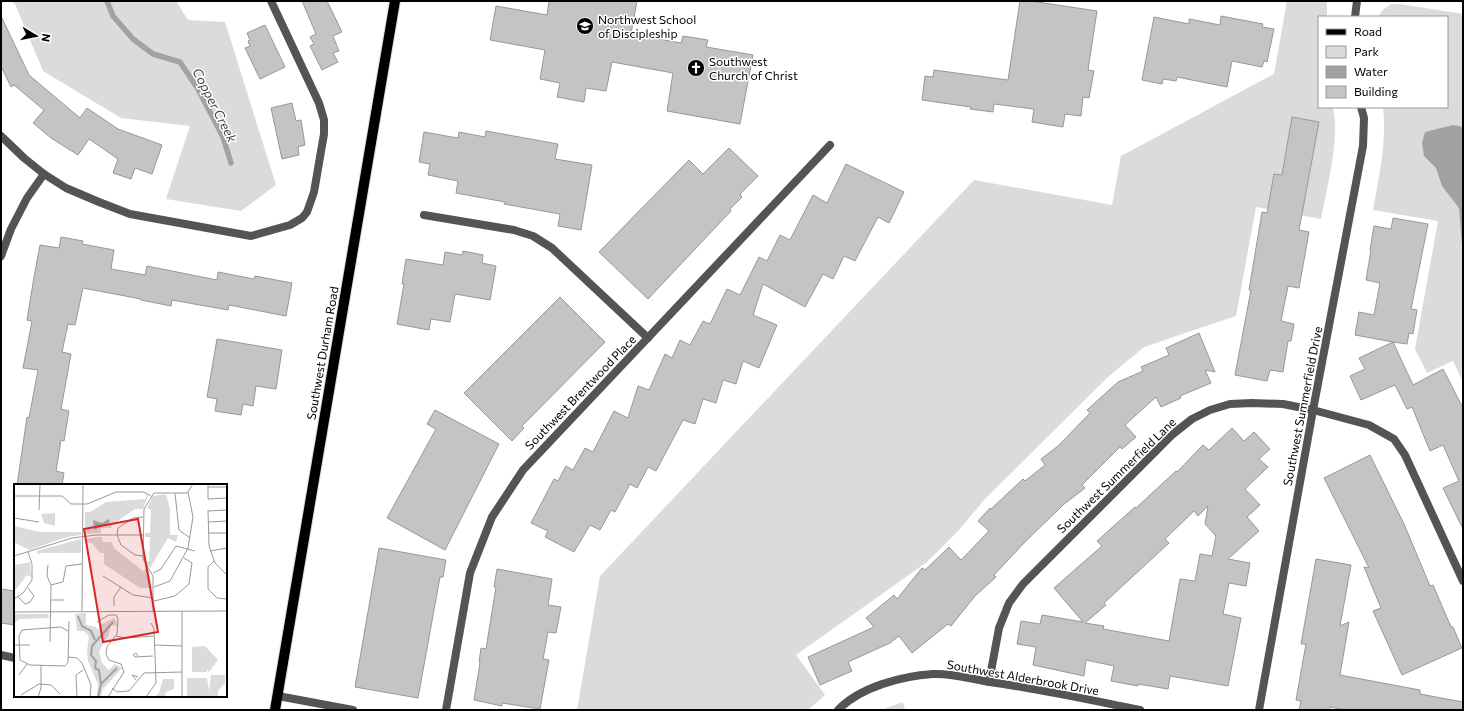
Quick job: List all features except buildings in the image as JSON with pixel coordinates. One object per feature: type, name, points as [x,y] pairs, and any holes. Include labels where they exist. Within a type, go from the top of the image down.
[{"type":"main road","name":"Southwest Durham Road","points":[[276,710],[394,1]]},
{"type":"street","points":[[1,136],[24,158],[44,174],[66,188],[130,214],[251,236],[296,223],[304,216],[312,200],[321,152],[324,120],[319,103],[271,1]]},
{"type":"street","points":[[1355,16],[1357,1]]},
{"type":"street","name":"Southwest Summerfield Drive","points":[[1259,710],[1313,410],[1363,146],[1364,118],[1361,108]]},
{"type":"street","name":"Southwest Brentwood Place","points":[[446,710],[470,573],[492,517],[523,470],[830,145]]},
{"type":"street","points":[[1,256],[11,229],[27,198],[44,174]]},
{"type":"street","points":[[424,215],[514,230],[533,236],[552,248],[648,338]]},
{"type":"street","name":"Southwest Summerfield Lane","points":[[988,682],[999,628],[1009,604],[1023,584],[1173,434],[1192,419],[1210,410],[1230,404],[1283,404],[1313,410],[1370,424],[1394,439],[1405,455],[1463,581]]},
{"type":"street","points":[[1,655],[14,658]]},
{"type":"street","name":"Southwest Alderbrook Drive","points":[[838,710],[860,694],[881,684],[898,679],[933,674],[946,674],[1012,685],[1140,710]]},
{"type":"street","points":[[278,696],[353,710]]},
{"type":"green space","points":[[11,1],[176,1],[188,20],[225,22],[276,185],[241,211],[166,199],[190,126],[121,118],[43,71],[15,4]]},
{"type":"green space","points":[[1287,1],[1326,1],[1327,16],[1318,16],[1318,108],[1333,108],[1335,134],[1332,163],[1321,219],[1256,207],[1236,316],[1144,347],[1108,377],[985,499],[958,531],[927,562],[796,655],[825,695],[808,710],[577,710],[600,576],[974,180],[1112,205],[1121,156],[1274,74]]},
{"type":"green space","points":[[1391,4],[1400,4],[1463,14],[1463,382],[1453,361],[1427,373],[1415,349],[1438,221],[1373,210],[1383,146],[1383,108],[1448,108],[1448,16],[1379,16],[1384,9]]},
{"type":"green space","points":[[903,702],[905,710],[881,710]]},
{"type":"water","points":[[1453,125],[1463,127],[1463,258],[1459,208],[1442,186],[1436,168],[1424,156],[1422,143],[1425,132]]},
{"type":"waterway","name":"Copper Creek","points":[[107,1],[113,16],[133,39],[153,54],[180,62],[198,89],[223,137],[231,163]]},
{"type":"place","name":"Northwest School of Discipleship","points":[[585,26]]},
{"type":"place","name":"Southwest Church of Christ","points":[[696,68]]}]
